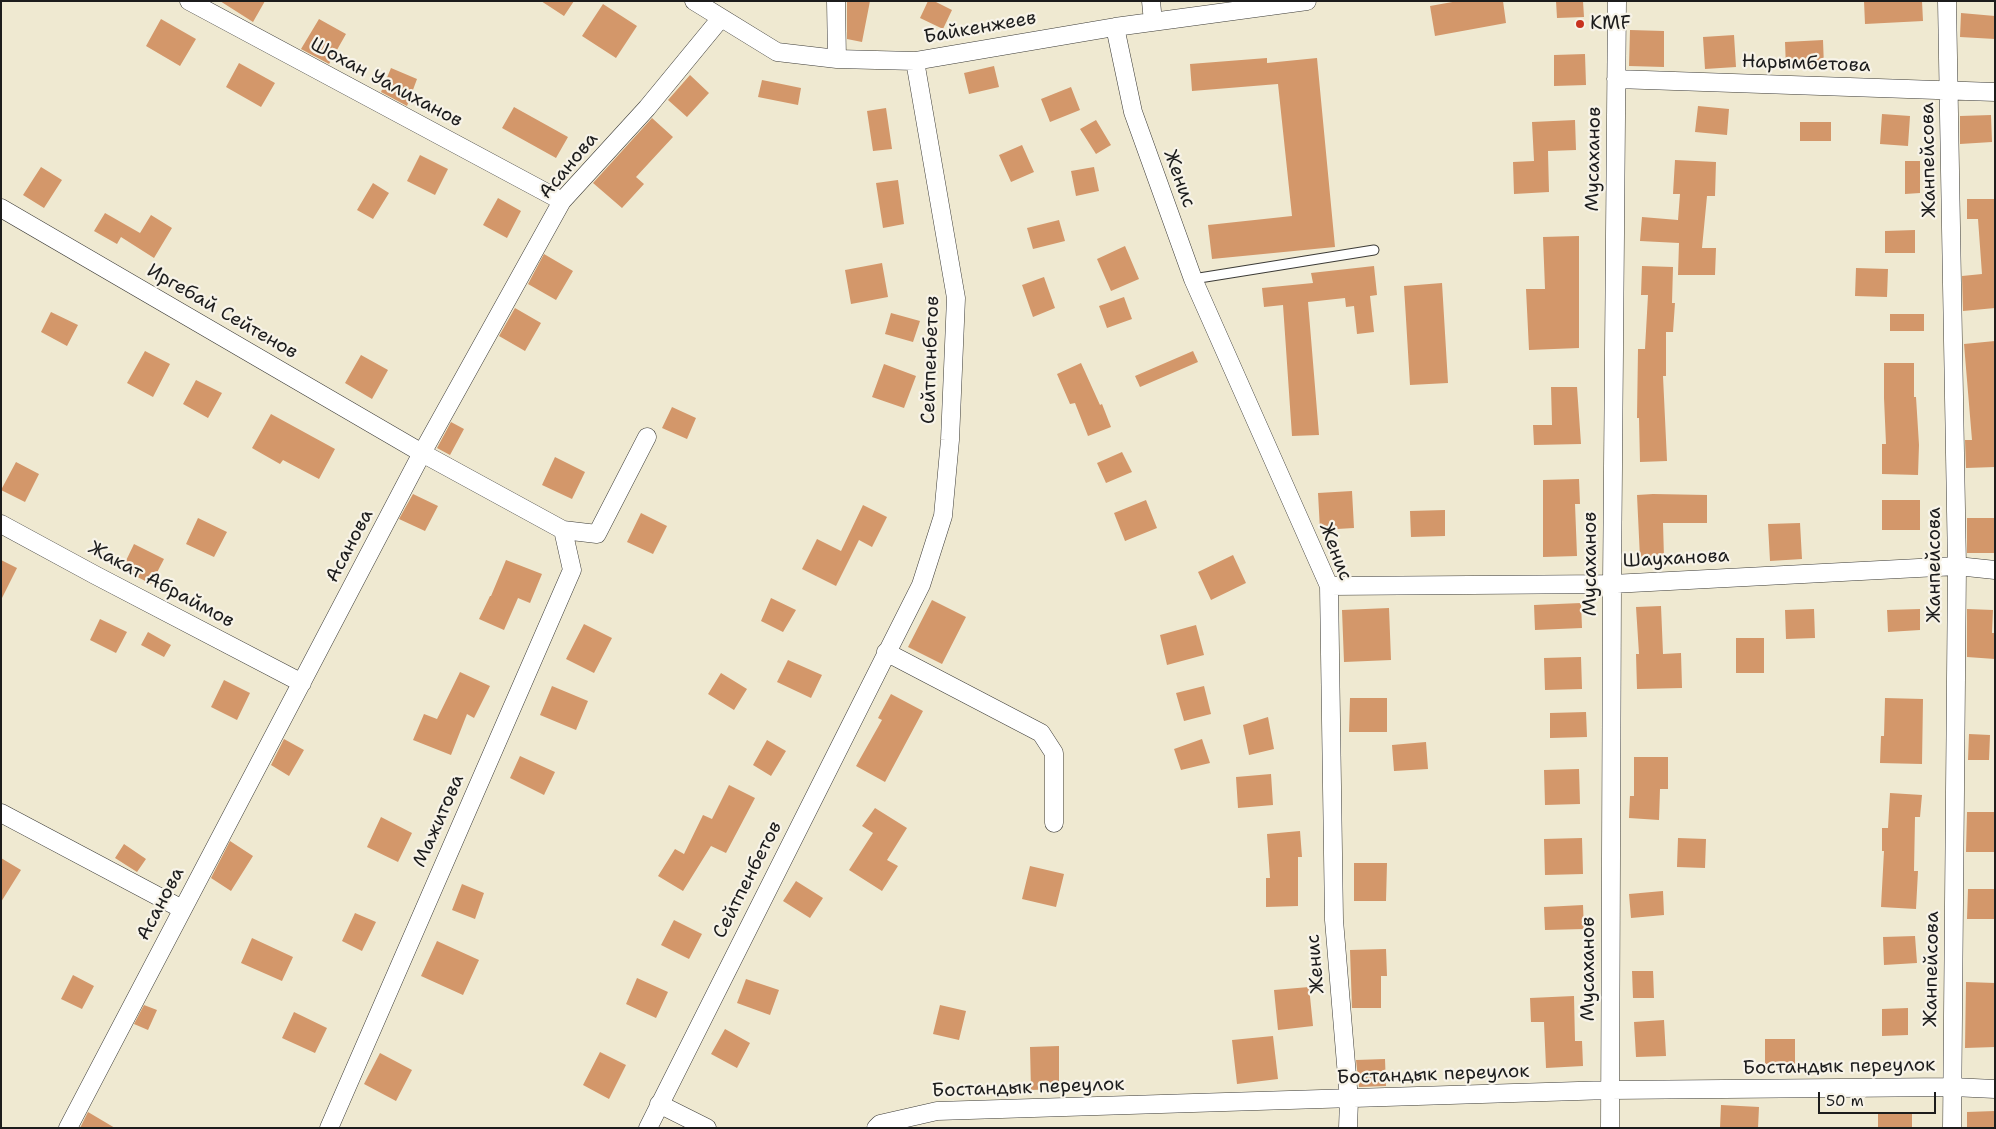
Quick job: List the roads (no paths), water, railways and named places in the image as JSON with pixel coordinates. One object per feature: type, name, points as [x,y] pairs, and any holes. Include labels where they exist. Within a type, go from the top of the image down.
[{"type":"street","name":"Шохан Уалиханов","points":[[189,1],[562,201]]},
{"type":"street","name":"Байкенжеев","points":[[694,1],[777,52],[836,59],[915,61],[1114,27],[1307,1]]},
{"type":"street","points":[[836,1],[836,59]]},
{"type":"street","points":[[1151,1],[1153,22]]},
{"type":"street","name":"Мусаханов","points":[[1610,1128],[1617,1]]},
{"type":"street","name":"Жанпейсова","points":[[1947,1],[1958,566],[1952,1128]]},
{"type":"street","name":"Асанова","points":[[68,1128],[422,453],[562,201],[648,108],[721,18]]},
{"type":"street","name":"Женис","points":[[1114,27],[1132,112],[1193,279],[1329,586],[1334,920],[1349,1100],[1348,1128]]},
{"type":"street","name":"Сейтпенбетов","points":[[648,1128],[921,585],[942,516],[950,440],[956,298],[915,61]]},
{"type":"street","name":"Нарымбетова","points":[[1616,79],[1995,92]]},
{"type":"street","name":"Иргебай Сейтенов","points":[[1,208],[422,453]]},
{"type":"street","points":[[422,453],[563,530],[597,534],[646,437]]},
{"type":"street","name":"Жакат Абраймов","points":[[1,524],[302,683]]},
{"type":"street","name":"Мажитова","points":[[329,1128],[572,570],[563,530]]},
{"type":"street","name":"Шауханова","points":[[1329,586],[1612,584],[1958,566],[1995,570]]},
{"type":"street","points":[[886,652],[1041,733],[1054,753],[1054,822]]},
{"type":"street","points":[[1,813],[182,910]]},
{"type":"street","name":"Бостандык переулок","points":[[876,1128],[880,1124],[937,1111],[1349,1100],[1610,1090],[1952,1087],[1995,1089]]},
{"type":"street","points":[[659,1104],[707,1128]]},
{"type":"lane","points":[[1193,279],[1374,250]]},
{"type":"place","name":"KMF","points":[[1580,24]]}]
